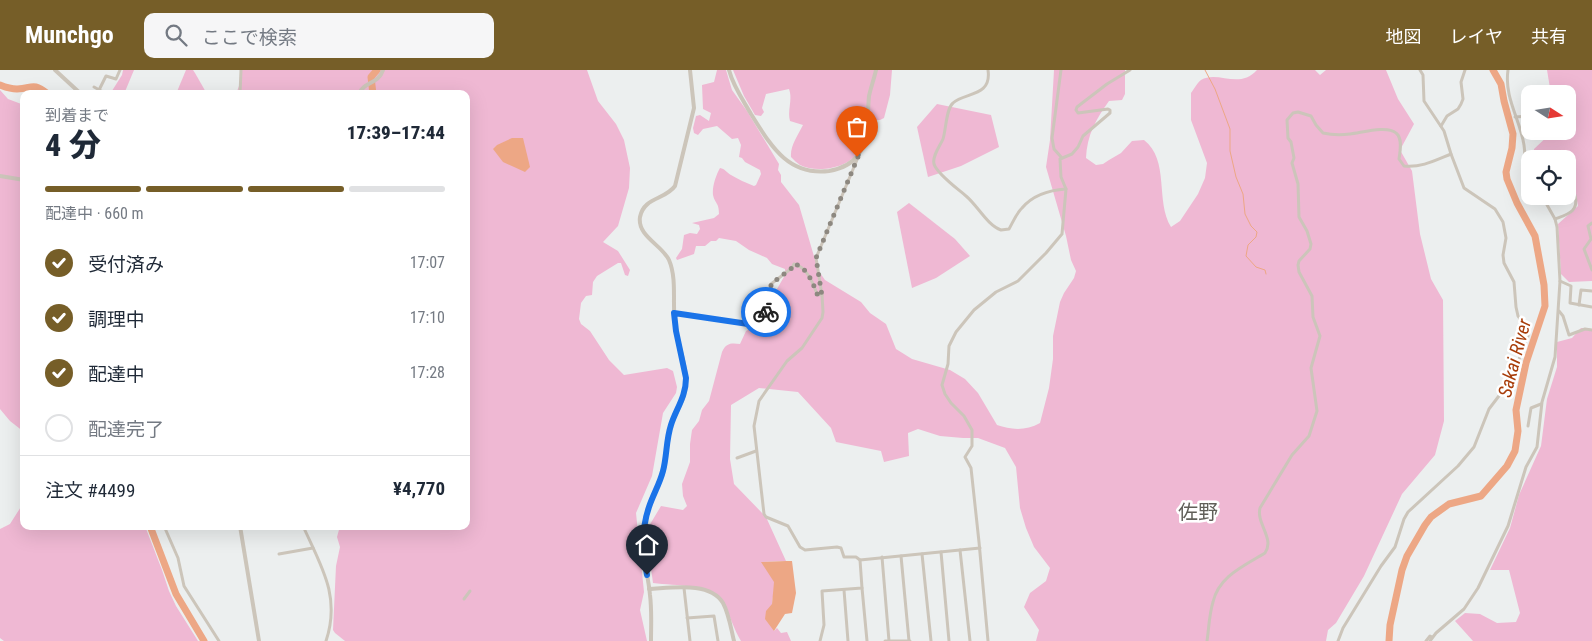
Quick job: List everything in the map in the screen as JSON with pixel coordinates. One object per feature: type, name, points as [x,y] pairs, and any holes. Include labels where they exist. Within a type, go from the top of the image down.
[{"type":"street","points":[[55,70],[77,90]]},
{"type":"street","points":[[101,90],[106,76],[116,79],[120,70]]},
{"type":"street","points":[[240,90],[241,70]]},
{"type":"street","points":[[362,90],[365,86],[379,79],[383,70]]},
{"type":"street","points":[[651,641],[649,589],[644,556],[644,524],[663,471],[671,425],[683,400],[686,378],[676,331],[672,270],[662,250],[642,230],[640,217],[650,201],[667,195],[675,186],[694,108],[690,70]]},
{"type":"street","points":[[729,70],[737,92],[772,147],[786,159],[802,168],[825,171],[846,166],[860,152]]},
{"type":"street","points":[[876,70],[870,95],[864,144],[816,258],[822,296],[822,318],[802,348],[786,361],[759,401],[754,426],[763,508],[766,517],[788,526],[800,547],[805,550],[837,547],[840,548],[844,557],[856,557],[860,560],[980,548]]},
{"type":"street","points":[[988,70],[987,82],[981,91],[953,103],[950,107],[944,138],[934,159],[934,165],[944,177],[977,206],[987,219],[1001,230],[1009,229],[1020,209],[1030,200],[1040,194],[1066,189]]},
{"type":"street","points":[[1061,70],[1052,138],[1054,149],[1062,158]]},
{"type":"street","points":[[988,641],[971,468],[965,457],[972,446],[972,430],[964,416],[945,394],[942,385],[948,364],[949,346],[956,332],[974,310],[996,292],[1018,281],[1062,234],[1066,189],[1061,177],[1059,162],[1062,158],[1072,154],[1078,148],[1083,136],[1110,113],[1108,109],[1078,113],[1077,107],[1107,84],[1130,70]]},
{"type":"street","points":[[1338,641],[1343,628],[1395,547],[1408,512],[1458,466],[1474,447],[1489,408],[1511,380],[1528,336],[1528,331],[1518,316],[1514,282],[1504,263],[1503,255],[1506,238],[1503,222],[1495,209],[1464,188],[1441,126],[1424,101],[1423,75],[1420,70]]},
{"type":"street","points":[[1441,126],[1447,116],[1461,104],[1463,99],[1462,82],[1464,70]]},
{"type":"street","points":[[1508,70],[1506,81],[1524,144],[1524,150]]},
{"type":"street","points":[[94,87],[99,90]]},
{"type":"street","points":[[1207,641],[1212,603],[1223,580],[1265,553],[1268,548],[1267,537],[1259,517],[1260,508],[1292,455],[1309,436],[1317,411],[1311,368],[1320,336],[1313,316],[1312,296],[1299,272],[1298,266],[1299,260],[1310,248],[1311,244],[1307,231],[1299,217],[1298,184],[1292,163],[1294,158],[1288,138],[1287,120],[1293,113],[1304,113],[1311,116],[1323,133],[1333,135],[1381,130],[1396,132],[1400,145],[1399,159],[1404,166],[1423,165],[1451,154]]},
{"type":"street","points":[[1515,117],[1521,117]]},
{"type":"street","points":[[0,176],[20,179]]},
{"type":"street","points":[[1426,641],[1469,604],[1488,569],[1509,523],[1526,467],[1537,447],[1542,403],[1555,357],[1560,281],[1558,234],[1555,219],[1547,205]]},
{"type":"street","points":[[1555,219],[1573,211],[1576,205]]},
{"type":"street","points":[[1592,223],[1588,226],[1591,239],[1584,249],[1592,270]]},
{"type":"street","points":[[674,313],[755,325],[761,316],[766,313],[771,284],[792,268],[794,264],[800,266],[813,282],[817,294],[822,296]]},
{"type":"street","points":[[1560,281],[1571,286],[1570,303],[1592,307]]},
{"type":"street","points":[[1579,305],[1581,290],[1592,292]]},
{"type":"street","points":[[1558,311],[1563,316],[1569,335],[1578,330],[1592,330]]},
{"type":"street","points":[[1528,426],[1531,408],[1542,403]]},
{"type":"street","points":[[737,458],[756,451]]},
{"type":"street","points":[[166,530],[178,558],[184,586],[219,641]]},
{"type":"street","points":[[241,530],[259,641]]},
{"type":"street","points":[[305,530],[330,591],[331,624],[326,641]]},
{"type":"street","points":[[279,554],[313,548]]},
{"type":"street","points":[[960,550],[970,641]]},
{"type":"street","points":[[941,552],[948,641]]},
{"type":"street","points":[[922,554],[931,641]]},
{"type":"street","points":[[884,641],[910,641],[901,556]]},
{"type":"street","points":[[882,557],[889,641]]},
{"type":"street","points":[[860,560],[867,641]]},
{"type":"street","points":[[684,588],[690,641]]},
{"type":"street","points":[[649,589],[700,588],[708,590],[724,604],[734,641]]},
{"type":"street","points":[[820,641],[824,625],[822,591],[862,588]]},
{"type":"street","points":[[844,590],[848,641]]},
{"type":"street","points":[[464,599],[470,591]]},
{"type":"street","points":[[687,618],[714,616],[718,641]]},
{"type":"street","points":[[1430,641],[1432,637]]},
{"type":"shaded area","points":[[123,70],[134,70],[126,90],[113,90]]},
{"type":"shaded area","points":[[186,70],[193,70],[205,90],[178,90]]},
{"type":"shaded area","points":[[240,70],[587,70],[598,101],[616,124],[624,140],[630,168],[629,188],[618,226],[603,242],[618,251],[630,270],[628,276],[625,275],[621,263],[618,263],[597,276],[593,282],[592,295],[586,296],[581,303],[579,319],[581,324],[590,331],[609,360],[624,375],[667,368],[673,371],[677,387],[676,393],[663,413],[652,476],[636,513],[644,592],[640,610],[647,641],[345,641],[335,633],[333,630],[336,566],[340,547],[337,537],[339,530],[470,530],[470,90],[238,90],[242,78]]},
{"type":"shaded area","points":[[717,70],[726,70],[732,90],[779,164],[778,170],[781,175],[781,182],[799,205],[818,270],[825,280],[861,302],[870,313],[886,324],[896,349],[912,359],[950,370],[965,379],[978,393],[997,425],[1018,429],[1035,426],[1040,423],[1049,388],[1053,359],[1053,336],[1060,302],[1076,271],[1071,260],[1046,167],[1050,140],[1054,70],[1125,70],[1125,94],[1122,100],[1109,101],[1100,114],[1090,135],[1086,158],[1096,165],[1103,164],[1121,153],[1132,141],[1144,140],[1152,148],[1157,158],[1166,217],[1171,227],[1180,221],[1198,194],[1205,178],[1207,163],[1191,120],[1191,93],[1201,80],[1214,77],[1243,79],[1257,70],[1315,70],[1320,75],[1326,70],[1386,70],[1398,99],[1414,124],[1400,150],[1412,171],[1420,234],[1431,279],[1443,300],[1444,421],[1435,455],[1402,494],[1364,576],[1336,623],[1328,630],[1326,641],[1036,641],[1039,630],[1024,607],[1030,593],[1046,581],[1050,568],[1034,547],[1026,528],[1020,508],[1016,467],[1005,448],[978,438],[940,436],[918,429],[908,433],[909,456],[884,462],[881,451],[836,442],[831,428],[798,392],[759,388],[731,405],[730,459],[734,484],[766,517],[786,561],[762,562],[775,582],[772,604],[774,631],[777,628],[781,633],[787,632],[791,641],[741,641],[724,606],[711,593],[693,587],[653,583],[646,531],[661,506],[683,510],[687,506],[683,496],[682,484],[690,462],[692,430],[709,401],[722,352],[729,344],[740,344],[746,331],[756,326],[770,314],[777,289],[785,275],[785,269],[772,264],[767,258],[749,250],[736,241],[719,238],[705,246],[696,246],[694,254],[677,260],[676,258],[682,249],[684,235],[690,233],[697,234],[700,229],[699,225],[692,223],[714,218],[719,214],[713,192],[720,168],[754,186],[761,174],[760,170],[739,157],[741,145],[738,138],[732,139],[717,126],[703,129],[698,135],[694,133],[693,128],[696,116],[700,115],[709,121],[711,113],[703,109],[702,85],[714,82]]},
{"type":"shaded area","points":[[733,70],[892,70],[890,95],[884,118],[864,121],[863,128],[860,128],[851,117],[841,129],[839,138],[851,147],[859,149],[855,156],[842,165],[833,168],[815,169],[800,165],[791,157],[793,145],[803,125],[790,121],[789,89],[766,94],[762,108],[764,112],[761,116],[755,115],[744,96]]},
{"type":"shaded area","points":[[1547,70],[1592,70],[1592,281],[1569,282],[1561,274],[1558,224],[1578,206],[1576,195],[1576,150],[1534,150],[1544,140],[1576,140],[1576,85],[1550,85]]},
{"type":"shaded area","points":[[0,90],[8,99],[20,104],[20,429],[0,409]]},
{"type":"shaded area","points":[[937,104],[991,115],[999,147],[961,166],[928,177],[917,127]]},
{"type":"shaded area","points":[[512,138],[523,138],[530,167],[525,172],[503,162],[493,149]]},
{"type":"shaded area","points":[[909,203],[955,239],[970,256],[936,278],[912,288],[897,212]]},
{"type":"shaded area","points":[[1581,328],[1592,329],[1592,641],[1473,641],[1455,621],[1465,613],[1480,614],[1497,623],[1516,622],[1520,613],[1509,570],[1490,570],[1510,528],[1519,495],[1541,446],[1547,399],[1557,367],[1557,342],[1572,338]]},
{"type":"shaded area","points":[[20,508],[20,530],[147,530],[169,591],[198,641],[4,641],[0,638],[0,529],[10,524]]},
{"type":"shaded area","points":[[792,561],[796,593],[792,613],[785,614],[774,631],[765,619],[766,611],[772,604],[774,582],[761,562]]},
{"type":"waterway","points":[[373,90],[371,77],[377,70]]},
{"type":"waterway","points":[[1205,70],[1215,89],[1230,129],[1230,151],[1236,177],[1243,194],[1245,214],[1251,226],[1257,232],[1256,237],[1248,245],[1246,256],[1256,267],[1265,270],[1266,274]]},
{"type":"waterway","name":"Sakai River","points":[[1389,641],[1390,625],[1402,570],[1407,556],[1425,525],[1431,517],[1449,504],[1481,496],[1507,466],[1515,451],[1518,431],[1516,410],[1526,363],[1545,306],[1544,285],[1535,236],[1517,203],[1507,179],[1506,172],[1512,148],[1513,134],[1501,84],[1493,70]]},
{"type":"waterway","points":[[0,85],[15,89],[35,87],[42,90]]},
{"type":"waterway","points":[[152,530],[176,594],[204,641]]},
{"type":"way so far","points":[[766,312],[771,284],[792,268],[794,264],[800,266],[813,282],[817,294],[822,296],[816,258],[846,190],[860,152],[857,157]]},
{"type":"district","name":"佐野","points":[[1198,512]]},
{"type":"route","points":[[647,575],[643,545],[644,524],[663,471],[671,425],[681,405],[686,385],[674,313],[755,325],[766,312]]}]
